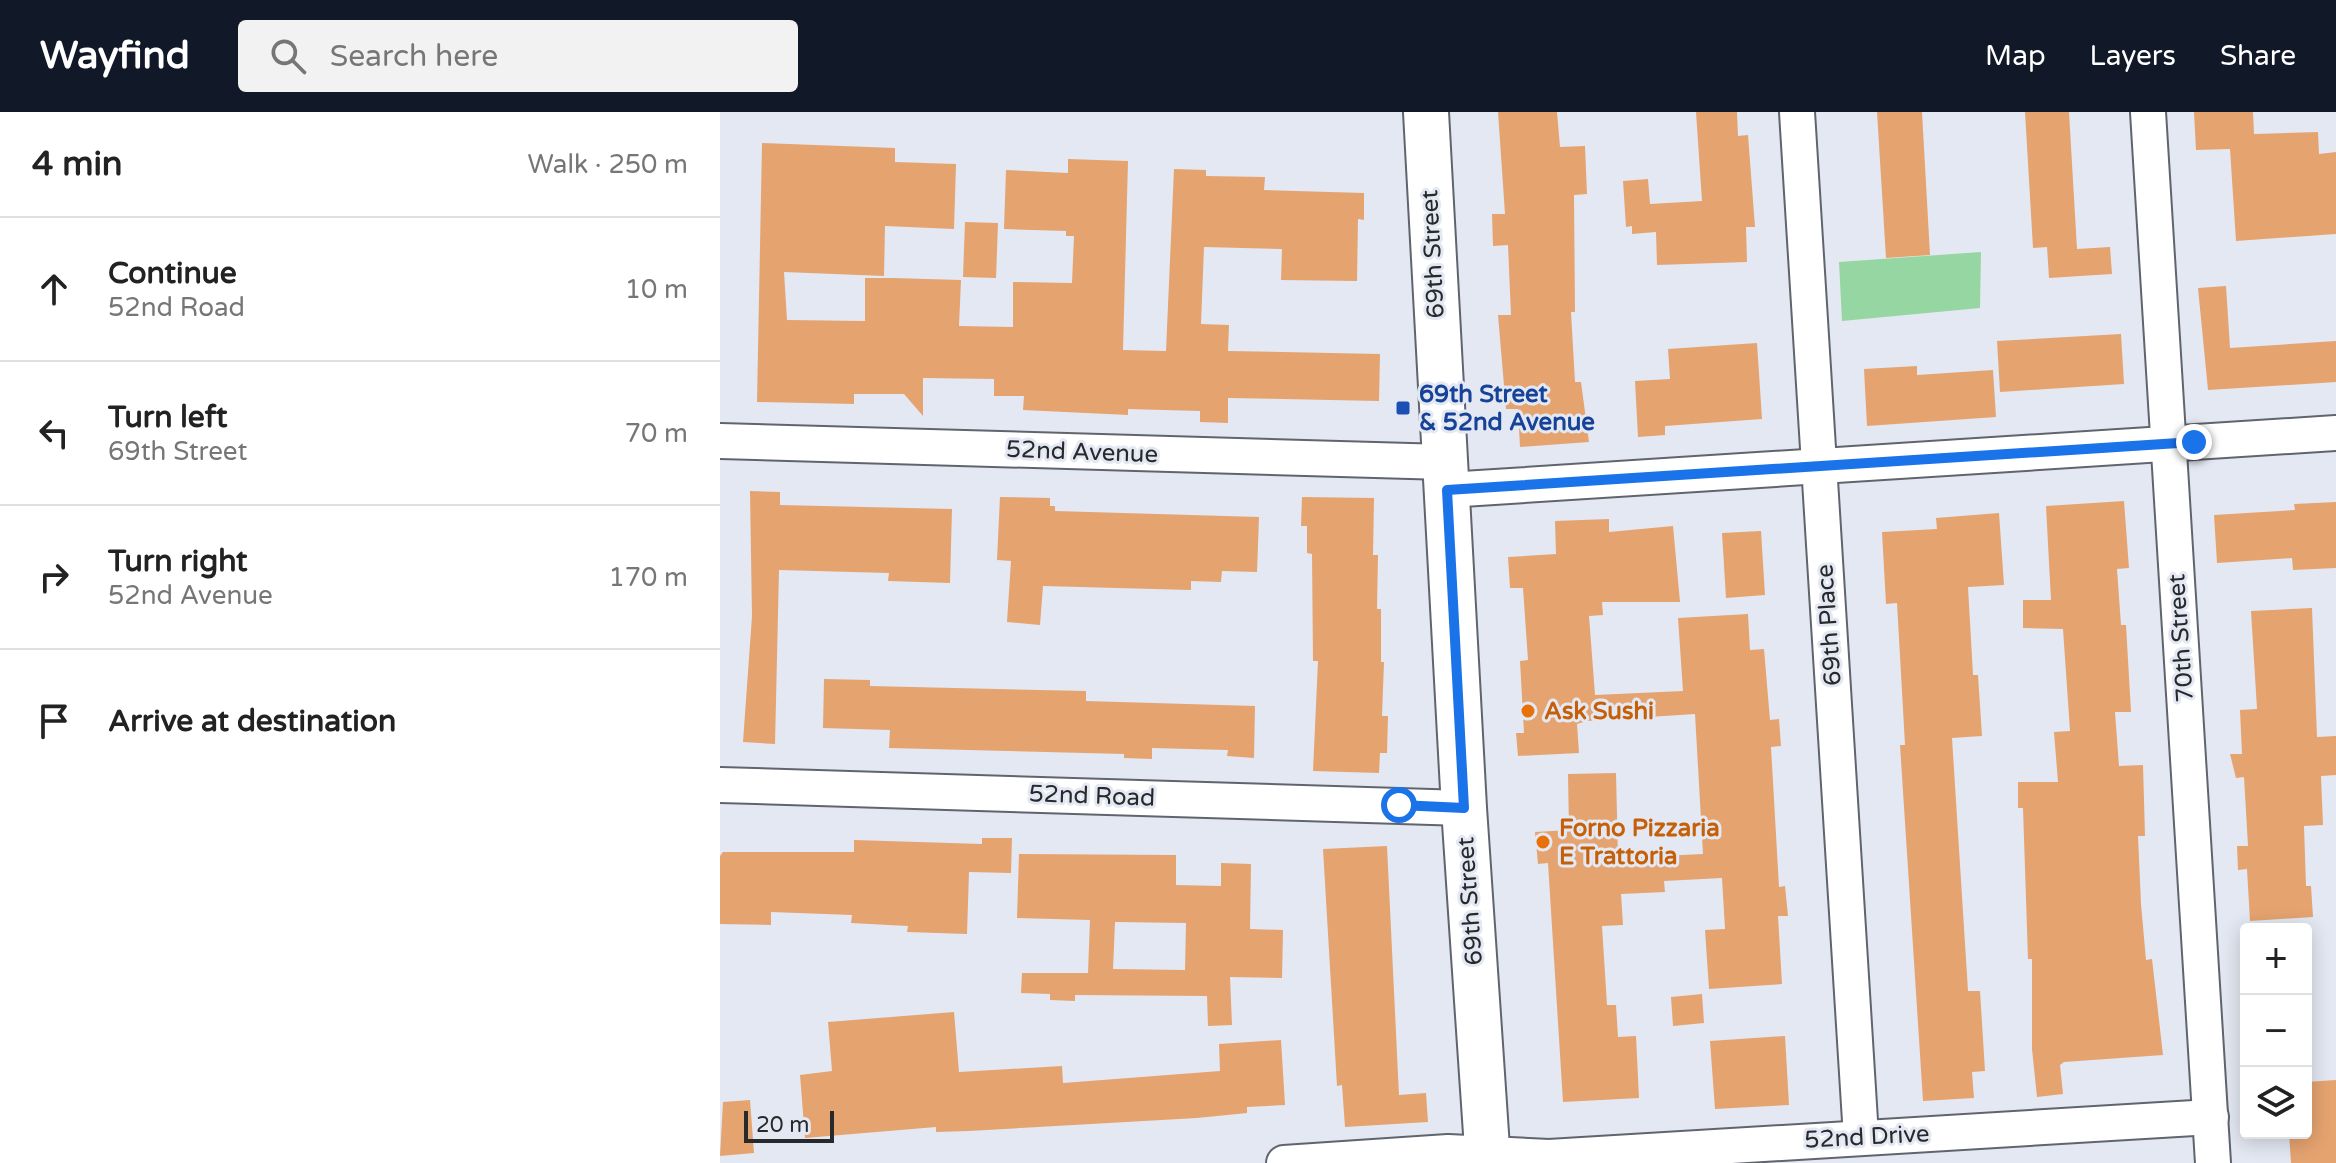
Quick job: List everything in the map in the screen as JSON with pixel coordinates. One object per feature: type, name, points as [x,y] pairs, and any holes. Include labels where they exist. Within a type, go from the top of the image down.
[{"type":"street","points":[[1413,112],[1426,112]]},
{"type":"street","name":"69th Street","points":[[1426,112],[1464,808],[1488,1159]]},
{"type":"street","name":"69th Place","points":[[1797,112],[1861,1137]]},
{"type":"street","name":"70th Street","points":[[2148,112],[2213,1163]]},
{"type":"street","name":"52nd Avenue","points":[[720,441],[1446,476],[1819,469],[2336,433]]},
{"type":"street","name":"52nd Road","points":[[720,785],[1464,808]]},
{"type":"street","name":"52nd Drive","points":[[1284,1163],[1448,1152],[1488,1159],[1549,1157],[2211,1117]]},
{"type":"green space","points":[[1981,252],[1980,308],[1842,321],[1839,262]]},
{"type":"building","points":[[1498,112],[1557,112],[1560,147],[1585,146],[1587,194],[1574,195],[1575,312],[1571,312],[1575,382],[1581,382],[1589,442],[1520,447],[1518,409],[1506,409],[1498,315],[1511,315],[1508,245],[1493,246],[1492,214],[1505,214]]},
{"type":"building","points":[[1696,112],[1737,112],[1738,136],[1748,135],[1755,227],[1746,227],[1747,262],[1657,265],[1656,232],[1632,234],[1632,226],[1626,227],[1623,181],[1648,179],[1650,204],[1702,201]]},
{"type":"building","points":[[1877,112],[1922,112],[1930,255],[1886,258]]},
{"type":"building","points":[[2025,112],[2069,112],[2077,249],[2110,247],[2112,274],[2049,278],[2047,247],[2033,248]]},
{"type":"building","points":[[2194,112],[2253,112],[2254,134],[2318,132],[2319,154],[2336,152],[2336,234],[2236,241],[2230,149],[2196,150]]},
{"type":"building","points":[[762,143],[895,148],[895,162],[956,164],[954,229],[885,226],[884,276],[784,272],[787,320],[865,321],[865,278],[961,280],[959,326],[1013,327],[1013,282],[1072,283],[1074,236],[1066,236],[1066,231],[1004,229],[1006,170],[1068,173],[1068,159],[1128,161],[1123,350],[1166,351],[1174,169],[1206,170],[1206,176],[1265,177],[1264,190],[1364,193],[1364,220],[1358,219],[1357,281],[1281,280],[1282,249],[1204,247],[1201,324],[1229,325],[1228,351],[1380,354],[1379,401],[1228,398],[1228,423],[1200,422],[1200,411],[1128,409],[1128,415],[1023,410],[1024,396],[994,396],[994,379],[923,378],[923,416],[904,394],[854,394],[854,404],[757,402]]},
{"type":"building","points":[[965,222],[998,223],[996,278],[963,277]]},
{"type":"building","points":[[2226,286],[2230,348],[2336,341],[2336,382],[2208,390],[2198,288]]},
{"type":"building","points":[[2121,334],[2124,384],[2000,392],[1997,341]]},
{"type":"building","points":[[1757,343],[1762,419],[1665,426],[1665,435],[1638,437],[1635,381],[1670,379],[1668,349]]},
{"type":"building","points":[[1917,366],[1917,375],[1993,370],[1996,417],[1867,426],[1864,369]]},
{"type":"building","points":[[750,491],[780,492],[780,505],[952,509],[950,583],[888,581],[889,573],[779,570],[775,744],[743,742],[752,616]]},
{"type":"building","points":[[1000,497],[1050,498],[1050,506],[1055,506],[1055,511],[1259,517],[1257,572],[1222,571],[1221,582],[1191,581],[1191,590],[1043,586],[1040,625],[1007,622],[1011,561],[997,560]]},
{"type":"building","points":[[1302,497],[1374,498],[1373,555],[1378,555],[1377,609],[1381,609],[1381,662],[1384,662],[1382,716],[1388,716],[1387,753],[1380,753],[1379,773],[1313,771],[1318,661],[1313,661],[1312,554],[1307,553],[1307,526],[1301,526]]},
{"type":"building","points":[[2124,501],[2129,568],[2117,569],[2121,625],[2126,625],[2131,712],[2115,712],[2119,766],[2143,765],[2145,836],[2138,836],[2141,904],[2146,960],[2152,959],[2163,1055],[2064,1062],[2060,1065],[2063,1094],[2037,1097],[2032,1049],[2032,959],[2028,959],[2023,808],[2018,808],[2018,782],[2058,782],[2054,732],[2070,731],[2063,629],[2023,628],[2023,600],[2051,600],[2046,506]]},
{"type":"building","points":[[2336,502],[2336,568],[2293,570],[2292,558],[2217,563],[2214,515],[2295,510],[2294,504]]},
{"type":"building","points":[[1999,513],[2004,585],[1968,587],[1973,675],[1978,675],[1982,736],[1952,738],[1968,991],[1980,991],[1985,1071],[1972,1072],[1974,1098],[1923,1101],[1900,745],[1905,745],[1897,603],[1886,604],[1882,532],[1937,529],[1936,518]]},
{"type":"building","points":[[1609,519],[1609,532],[1673,526],[1680,602],[1602,602],[1603,615],[1589,616],[1595,695],[1683,691],[1678,618],[1748,614],[1750,650],[1764,649],[1770,720],[1779,719],[1781,746],[1771,747],[1779,887],[1785,886],[1788,916],[1778,916],[1782,984],[1709,989],[1705,930],[1725,929],[1722,878],[1664,881],[1665,892],[1621,894],[1623,925],[1602,926],[1607,1005],[1616,1005],[1618,1037],[1636,1036],[1639,1098],[1563,1102],[1548,863],[1538,864],[1535,832],[1569,830],[1568,774],[1616,773],[1618,858],[1703,854],[1695,714],[1587,721],[1577,724],[1579,753],[1518,756],[1516,733],[1524,733],[1520,661],[1528,660],[1523,588],[1510,588],[1508,557],[1556,554],[1555,521]]},
{"type":"building","points":[[1761,531],[1765,595],[1726,598],[1722,533]]},
{"type":"building","points":[[2312,608],[2317,737],[2336,736],[2336,775],[2321,776],[2323,825],[2304,826],[2306,886],[2311,886],[2313,917],[2250,921],[2247,869],[2238,870],[2237,846],[2248,846],[2244,777],[2236,778],[2230,754],[2242,754],[2240,710],[2257,709],[2251,611]]},
{"type":"building","points":[[824,679],[870,680],[870,686],[1086,691],[1086,701],[1255,706],[1254,758],[1227,756],[1228,750],[1152,748],[1152,759],[1124,758],[1124,754],[889,748],[890,730],[823,728]]},
{"type":"building","points":[[982,838],[1012,838],[1011,873],[969,872],[967,934],[907,932],[908,926],[851,923],[852,915],[771,912],[771,925],[720,924],[720,856],[723,852],[854,852],[854,840],[982,844]]},
{"type":"building","points":[[1387,846],[1399,1095],[1426,1093],[1428,1122],[1345,1127],[1342,1085],[1337,1086],[1323,849]]},
{"type":"building","points":[[1019,854],[1176,855],[1176,885],[1221,886],[1221,863],[1251,864],[1250,929],[1283,930],[1282,978],[1230,977],[1232,1025],[1208,1026],[1207,996],[1075,995],[1075,1001],[1050,1000],[1050,994],[1021,993],[1022,973],[1088,973],[1090,920],[1017,918]],"holes":[[[1115,922],[1186,923],[1185,970],[1113,969]]]},
{"type":"building","points":[[1702,994],[1704,1023],[1673,1026],[1671,997]]},
{"type":"building","points":[[954,1012],[959,1072],[1062,1066],[1063,1083],[1220,1071],[1219,1044],[1281,1040],[1285,1105],[1247,1107],[1247,1113],[1197,1118],[969,1131],[936,1132],[936,1127],[805,1138],[800,1075],[832,1071],[828,1022]]},
{"type":"building","points":[[1785,1036],[1789,1105],[1715,1109],[1710,1041]]},
{"type":"building","points":[[2336,1080],[2336,1163],[2291,1163],[2289,1139],[2312,1139],[2312,1082]]},
{"type":"building","points":[[750,1100],[754,1153],[720,1156],[723,1102]]},
{"type":"place","name":"69th Street & 52nd Avenue","points":[[1403,408]]},
{"type":"place","name":"Ask Sushi","points":[[1528,711]]},
{"type":"place","name":"Forno Pizzaria E Trattoria","points":[[1543,842]]},
{"type":"route","points":[[1399,805],[1464,808],[1447,490],[1819,469],[2194,442]]}]
